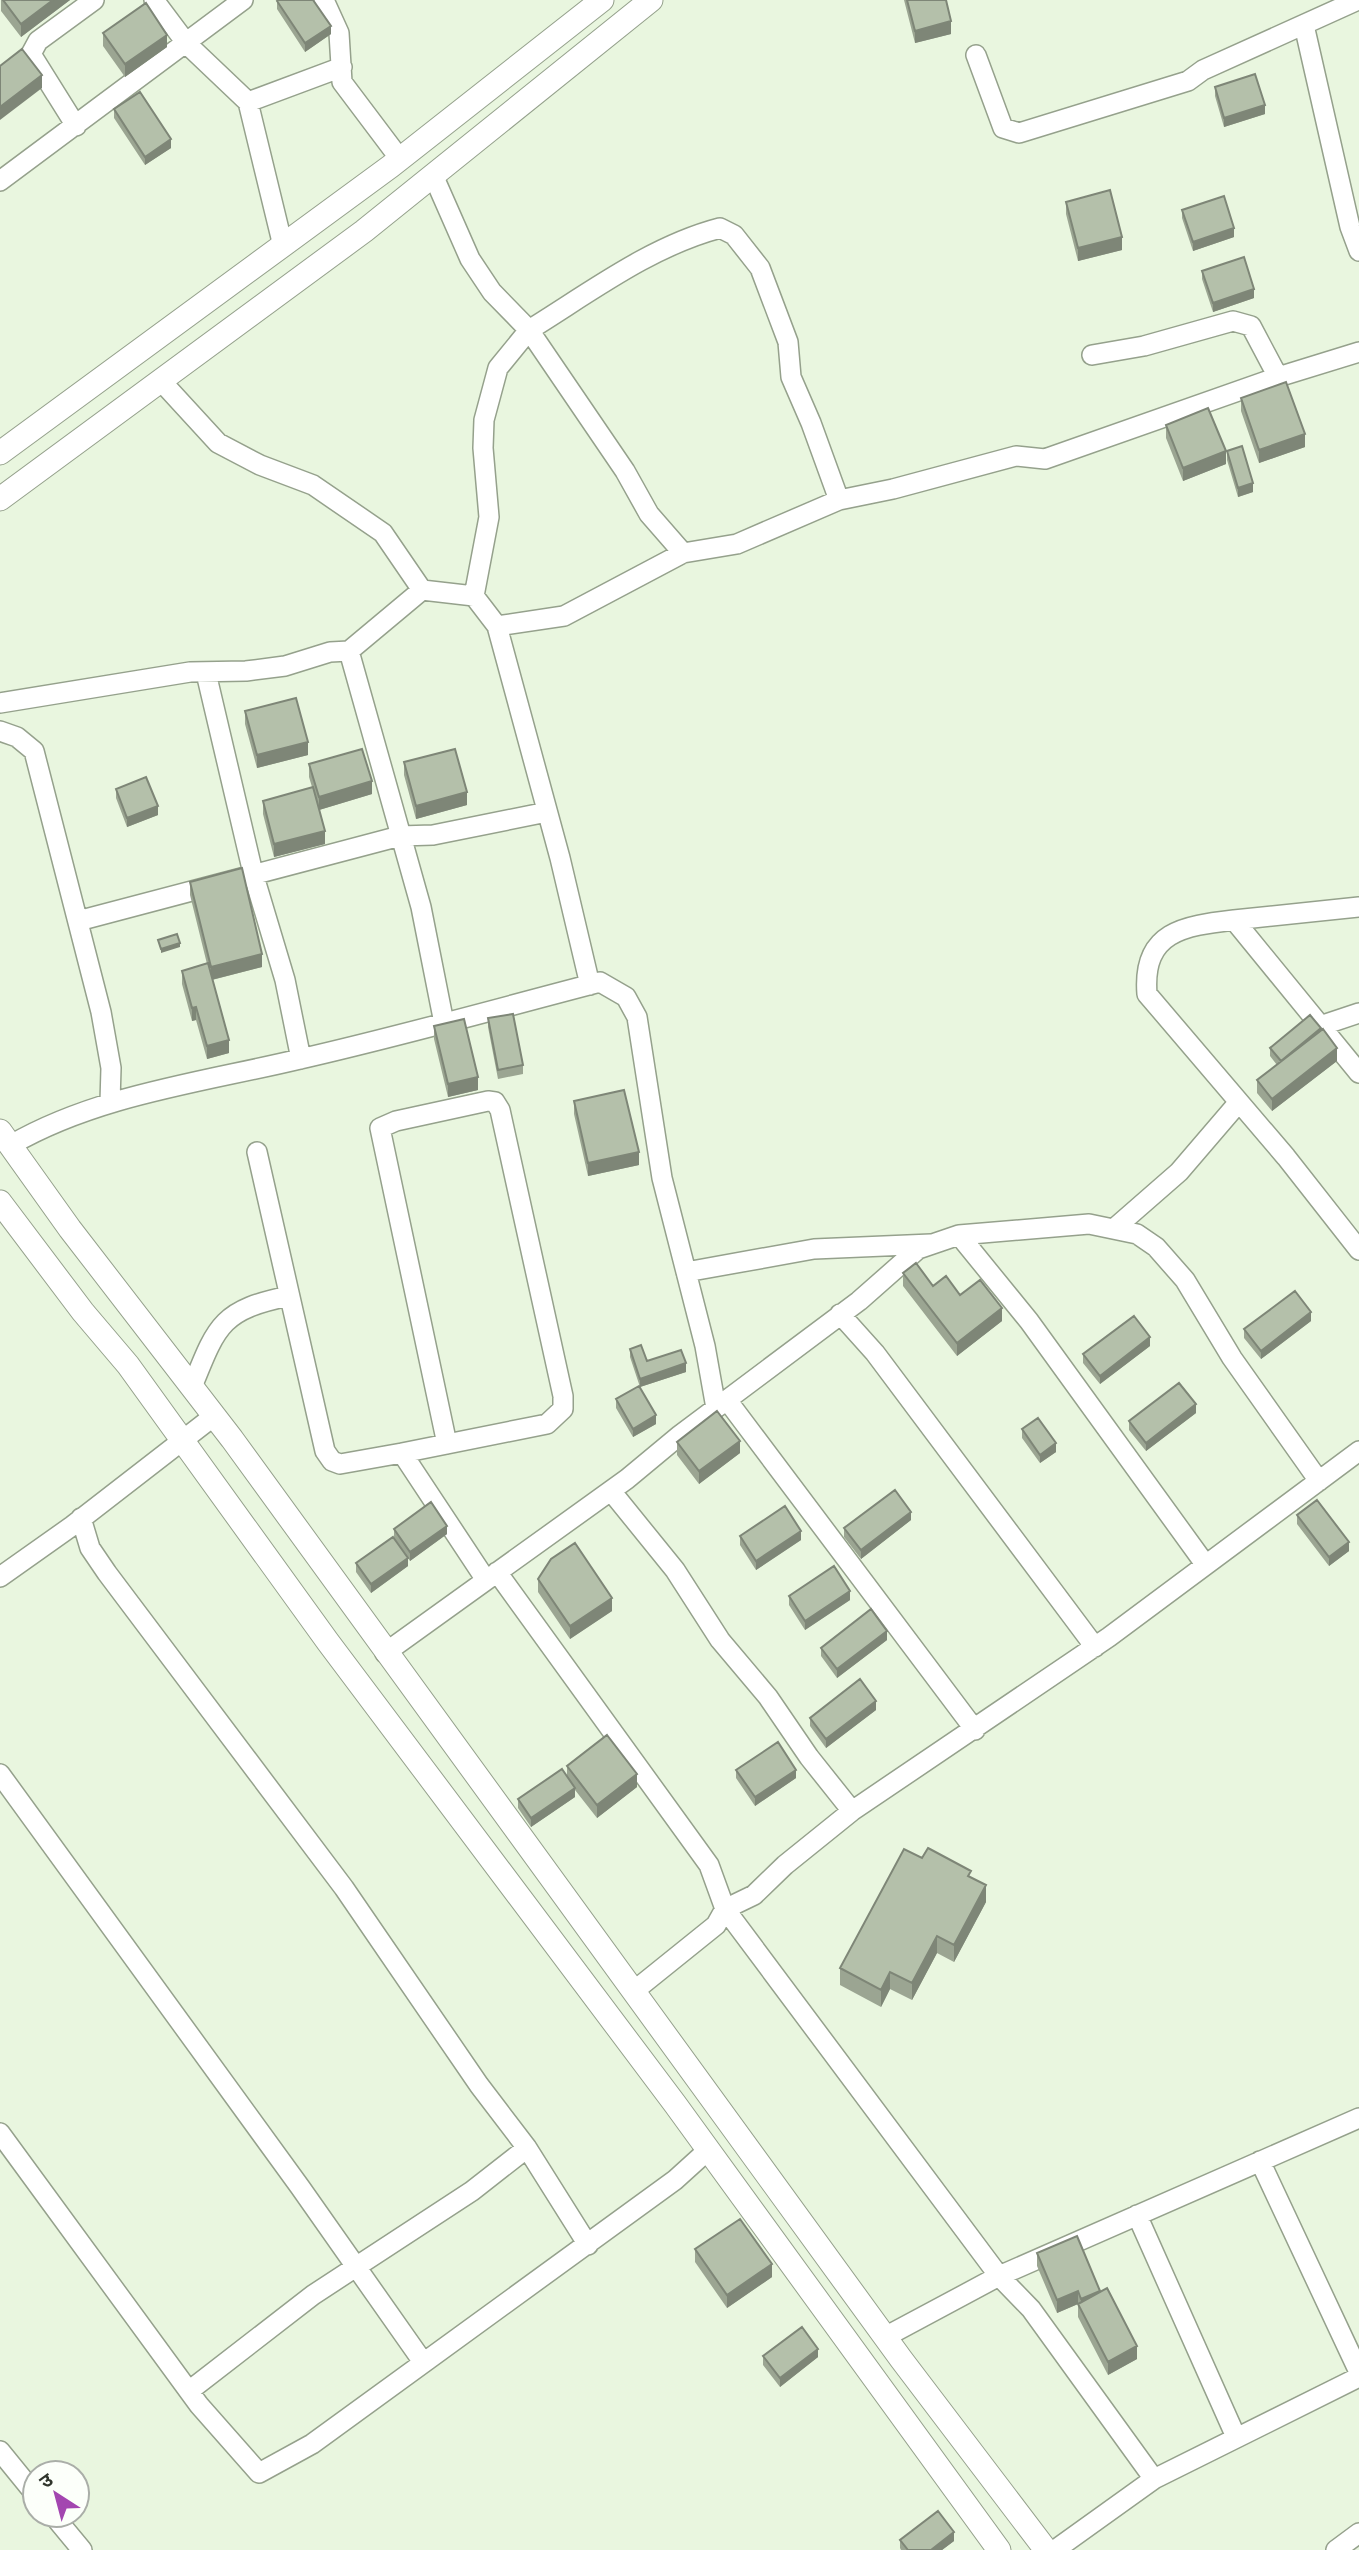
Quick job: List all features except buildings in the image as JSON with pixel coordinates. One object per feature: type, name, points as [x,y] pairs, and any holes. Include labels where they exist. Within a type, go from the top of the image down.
[{"type":"street","points":[[76,126],[31,54],[38,41],[94,0]]},
{"type":"street","points":[[154,0],[187,44],[247,102],[282,246]]},
{"type":"street","points":[[0,181],[243,0]]},
{"type":"street","points":[[324,0],[339,33],[342,82],[400,159]]},
{"type":"street","points":[[0,453],[400,159],[601,0]]},
{"type":"street","points":[[0,499],[364,231],[651,0]]},
{"type":"street","points":[[976,55],[1003,128],[1019,133],[1188,81],[1203,70],[1304,25],[1346,3]]},
{"type":"street","points":[[1304,25],[1350,227],[1359,251]]},
{"type":"street","points":[[247,102],[342,67]]},
{"type":"street","points":[[433,175],[470,259],[492,292],[529,330],[625,471],[649,514],[683,553]]},
{"type":"street","points":[[474,596],[489,517],[483,448],[484,420],[498,368],[529,330],[638,264],[701,233],[720,228],[734,235],[760,268],[779,311],[789,342],[791,377],[839,500]]},
{"type":"street","points":[[1092,355],[1144,346],[1233,321],[1251,326],[1278,377]]},
{"type":"street","points":[[497,626],[564,616],[683,553],[737,544],[839,500],[1016,456],[1045,459],[1278,377],[1359,352]]},
{"type":"street","points":[[162,382],[218,443],[260,465],[313,485],[383,533],[422,590]]},
{"type":"street","points":[[0,703],[176,674],[285,666],[330,652],[349,651],[422,590],[474,596],[497,626],[590,985]]},
{"type":"street","points":[[349,651],[421,906],[444,1023]]},
{"type":"street","points":[[206,673],[253,873],[285,979],[301,1059]]},
{"type":"street","points":[[0,731],[17,737],[34,751],[78,921],[108,1052],[110,1102]]},
{"type":"street","points":[[78,921],[400,836],[433,835],[547,812]]},
{"type":"street","points":[[1359,907],[1188,926],[1169,934],[1159,944],[1149,963],[1146,979],[1147,994],[1359,1250]]},
{"type":"street","points":[[1234,920],[1359,1073]]},
{"type":"street","points":[[975,1730],[722,1404],[662,1178],[637,1017],[626,997],[600,982],[301,1059],[110,1102],[5,1138],[70,1229],[214,1416],[384,1653],[446,1731],[502,1815],[634,1991],[885,2337],[1046,2550]]},
{"type":"street","points":[[1320,1026],[1359,1013]]},
{"type":"street","points":[[257,1152],[325,1451],[332,1461],[340,1464],[402,1453],[447,1444],[547,1424],[563,1409],[563,1396],[500,1110],[495,1102],[488,1101],[396,1121],[380,1128],[447,1444]]},
{"type":"street","points":[[1116,1227],[1179,1172],[1239,1102]]},
{"type":"street","points":[[0,1202],[83,1312],[128,1365],[999,2550]]},
{"type":"street","points":[[384,1653],[611,1491],[840,1314],[918,1249],[959,1236],[1089,1224],[1116,1227],[1137,1234],[1156,1247],[1185,1280],[1233,1357],[1319,1480]]},
{"type":"street","points":[[959,1236],[982,1260],[998,1286],[1066,1370],[1088,1406],[1205,1564]]},
{"type":"street","points":[[686,1272],[814,1249],[934,1244]]},
{"type":"street","points":[[192,1387],[219,1329],[238,1310],[289,1296]]},
{"type":"street","points":[[840,1314],[875,1353],[1095,1647]]},
{"type":"street","points":[[0,1577],[214,1416]]},
{"type":"street","points":[[634,1991],[716,1926],[725,1909],[754,1895],[785,1865],[852,1811],[1095,1647],[1359,1451]]},
{"type":"street","points":[[402,1453],[491,1576],[709,1865],[725,1909],[999,2276],[1031,2309],[1154,2479]]},
{"type":"street","points":[[611,1491],[675,1570],[720,1640],[768,1697],[809,1757],[852,1811]]},
{"type":"street","points":[[81,1518],[90,1548],[107,1573],[279,1798],[479,2085],[527,2148],[589,2245]]},
{"type":"street","points":[[0,1774],[300,2186],[354,2267],[423,2362]]},
{"type":"street","points":[[885,2337],[999,2276],[1359,2118]]},
{"type":"street","points":[[0,2133],[188,2391],[259,2473],[312,2444],[589,2245],[675,2180],[707,2151]]},
{"type":"street","points":[[188,2391],[354,2267],[472,2191],[527,2148]]},
{"type":"street","points":[[1055,2550],[1154,2479],[1359,2375],[1260,2161]]},
{"type":"street","points":[[1136,2215],[1236,2437]]},
{"type":"street","points":[[0,2451],[21,2477]]},
{"type":"street","points":[[65,2529],[82,2550]]},
{"type":"street","points":[[1336,2550],[1359,2533]]}]
